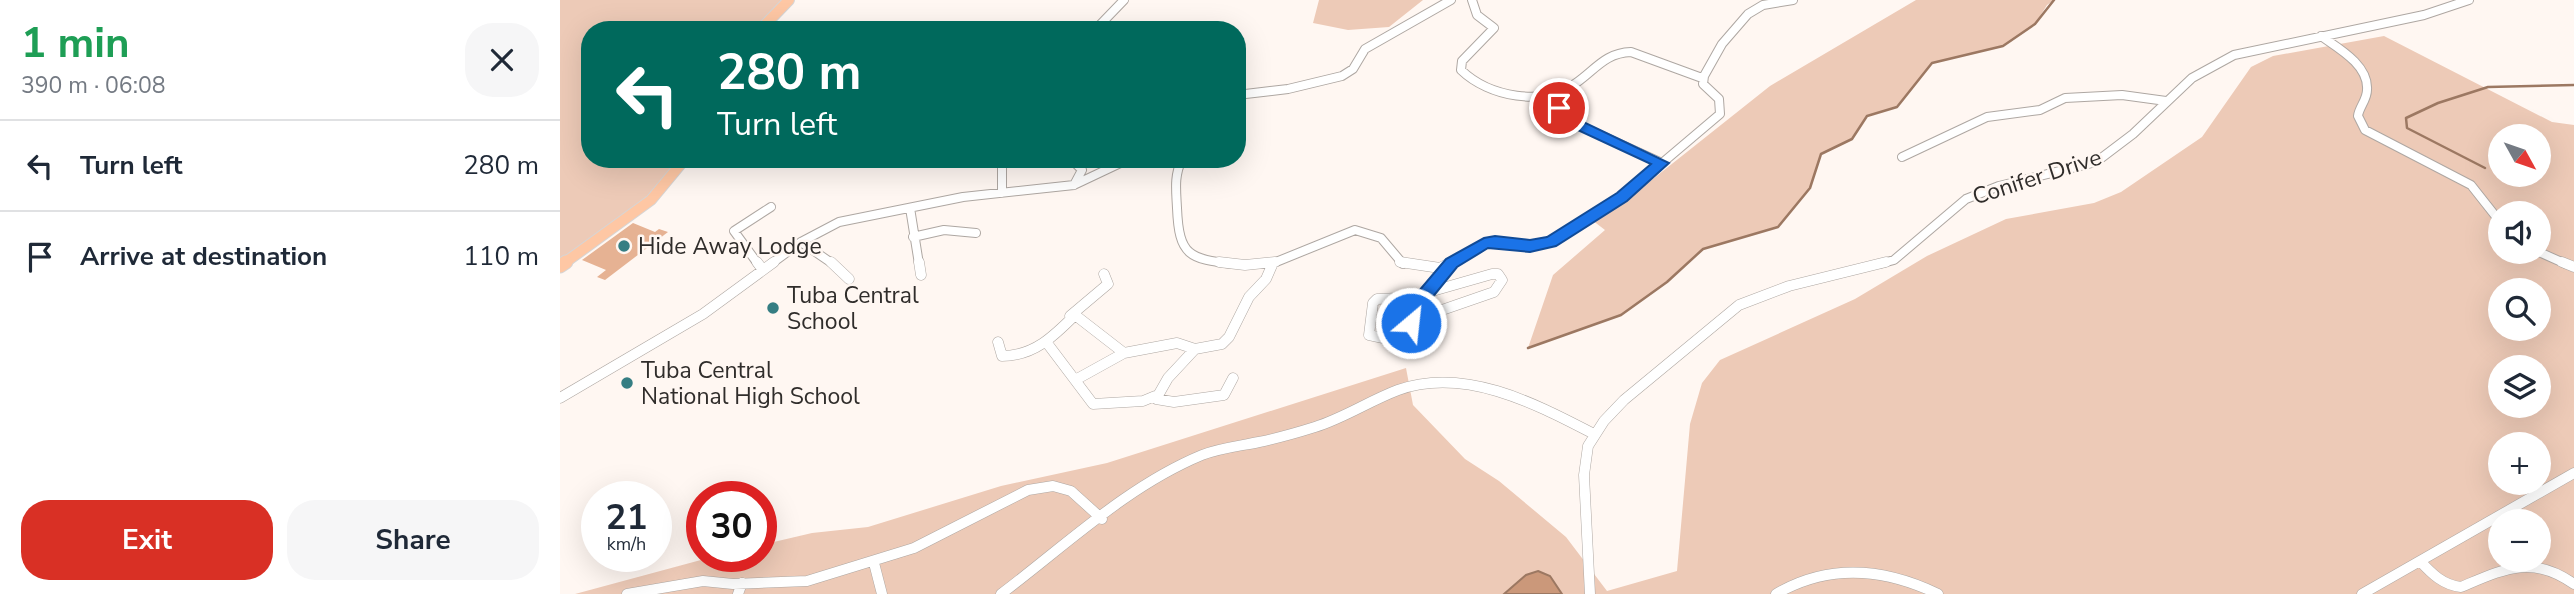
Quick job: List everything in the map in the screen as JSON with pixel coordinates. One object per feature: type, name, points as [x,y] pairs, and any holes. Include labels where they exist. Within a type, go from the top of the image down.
[{"type":"main road","points":[[769,21],[789,0]]},
{"type":"main road","points":[[560,266],[650,200],[677,168]]},
{"type":"street","points":[[1104,21],[1124,0]]},
{"type":"street","points":[[1246,94],[1288,89],[1342,76],[1353,69],[1365,49],[1451,0]]},
{"type":"street","points":[[1472,0],[1477,15],[1494,28],[1462,61],[1463,73],[1504,93],[1539,98],[1575,83],[1597,62],[1615,52],[1631,52],[1702,78]]},
{"type":"street","points":[[1178,168],[1175,176],[1178,236],[1186,250],[1202,260],[1273,263],[1355,230],[1381,238],[1397,260],[1405,265],[1427,269],[1452,263],[1484,244],[1495,242],[1530,246],[1551,242],[1622,197],[1720,114],[1722,105],[1719,99],[1703,84],[1702,78],[1732,29],[1756,8],[1793,0]]},
{"type":"street","name":"Conifer Drive","points":[[1590,594],[1584,475],[1585,457],[1594,434],[1624,400],[1739,305],[1789,286],[1874,268],[1894,260],[1966,199],[1999,186],[2096,162],[2133,134],[2192,78],[2234,55],[2424,15],[2469,0]]},
{"type":"street","points":[[2321,36],[2351,61],[2365,78],[2367,90],[2357,112],[2358,122],[2365,130],[2471,185],[2488,207]]},
{"type":"street","points":[[1902,157],[1987,117],[2040,110],[2074,96],[2122,95],[2166,101]]},
{"type":"street","points":[[1539,98],[1541,102],[1559,108],[1574,123],[1662,163]]},
{"type":"street","points":[[1002,168],[1002,192]]},
{"type":"street","points":[[1074,186],[1082,170],[1080,168]]},
{"type":"street","points":[[560,398],[703,314],[802,242],[839,222],[1002,192],[1074,186],[1111,168]]},
{"type":"street","points":[[763,270],[734,231],[771,207]]},
{"type":"street","points":[[910,208],[921,275]]},
{"type":"street","points":[[914,237],[944,230],[976,233]]},
{"type":"street","points":[[802,242],[829,260],[849,279]]},
{"type":"street","points":[[2551,257],[2574,267]]},
{"type":"street","points":[[1077,379],[1124,353],[1177,343],[1195,349],[1218,346],[1226,341],[1247,300],[1266,279],[1273,263]]},
{"type":"street","points":[[1419,318],[1426,294],[1452,263]]},
{"type":"street","points":[[1489,273],[1498,274],[1502,280],[1494,292],[1419,318],[1383,338],[1373,338],[1367,331],[1373,303],[1377,299],[1426,294],[1455,287],[1489,273]]},
{"type":"street","points":[[998,342],[999,353],[1007,356],[1047,343],[1077,307],[1108,284],[1104,274]]},
{"type":"street","points":[[1069,317],[1077,315],[1124,353]]},
{"type":"street","points":[[1047,343],[1077,379],[1088,399],[1096,405],[1143,401],[1155,396],[1195,349]]},
{"type":"street","points":[[1155,396],[1160,402],[1174,402],[1224,395],[1233,378]]},
{"type":"street","points":[[1001,594],[1158,479],[1199,456],[1271,440],[1348,416],[1383,396],[1419,385],[1448,385],[1504,394],[1535,404],[1594,434]]},
{"type":"street","points":[[2362,594],[2574,473]]},
{"type":"street","points":[[627,594],[703,581],[740,589],[807,581],[874,563],[945,535],[1028,490],[1053,486],[1071,491],[1102,519]]},
{"type":"street","points":[[2420,561],[2434,577],[2452,587],[2461,587],[2530,563],[2552,568],[2574,584]]},
{"type":"street","points":[[874,563],[882,594]]},
{"type":"street","points":[[1776,594],[1798,581],[1840,572],[1875,572],[1917,583],[1938,594]]},
{"type":"shaded area","points":[[560,0],[782,0],[762,21],[581,21],[581,168],[671,168],[650,196],[560,263]]},
{"type":"shaded area","points":[[1319,0],[1423,0],[1389,27],[1348,30],[1313,23]]},
{"type":"shaded area","points":[[1916,0],[2054,0],[2047,5],[2035,24],[2003,46],[1932,63],[1897,107],[1867,116],[1852,139],[1821,154],[1810,188],[1778,227],[1703,249],[1667,282],[1621,315],[1528,348],[1553,275],[1605,230],[1592,220],[1629,198],[1770,86]]},
{"type":"shaded area","points":[[2384,36],[2552,122],[2574,125],[2574,594],[575,594],[656,572],[672,572],[672,568],[686,564],[686,572],[777,572],[777,541],[812,533],[868,527],[1001,486],[1107,463],[1406,368],[1413,405],[1465,459],[1499,481],[1566,537],[1607,591],[1677,571],[1690,424],[1702,383],[1720,360],[1855,299],[1927,256],[2006,219],[2094,203],[2121,192],[2202,137],[2251,67],[2273,56]]},
{"type":"shaded area","points":[[1538,571],[1550,576],[1562,594],[1504,594],[1526,575]]},
{"type":"building","name":"Hide Away Lodge","points":[[633,223],[655,232],[659,229],[668,232],[605,280],[597,277],[606,270],[582,260]]},
{"type":"waterway","points":[[1528,348],[1621,315],[1667,282],[1703,249],[1778,227],[1810,188],[1821,154],[1852,139],[1867,116],[1897,107],[1932,63],[2003,46],[2035,24],[2054,0]]},
{"type":"waterway","points":[[2485,168],[2407,128],[2406,118],[2438,103],[2488,87],[2574,85]]},
{"type":"place","name":"Hide Away Lodge","points":[[624,246]]},
{"type":"place","name":"Tuba Central School","points":[[773,308]]},
{"type":"place","name":"Tuba Central National High School","points":[[627,383]]},
{"type":"route","points":[[1411,323],[1419,318],[1424,297],[1452,263],[1484,244],[1495,242],[1530,246],[1551,242],[1622,197],[1662,163],[1574,123],[1559,108]]}]
